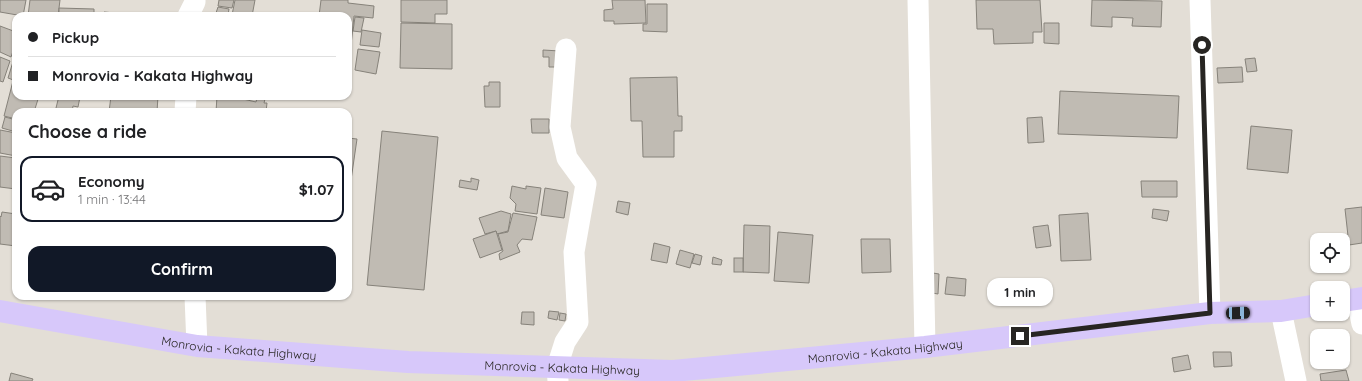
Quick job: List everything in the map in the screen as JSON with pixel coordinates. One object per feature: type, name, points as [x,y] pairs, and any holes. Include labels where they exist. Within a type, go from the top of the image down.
[{"type":"highway","name":"Monrovia - Kakata Highway","points":[[0,311],[197,346],[557,374],[673,372],[925,347],[1210,313],[1281,311],[1310,307]]},
{"type":"street","points":[[190,12],[195,0]]},
{"type":"street","points":[[918,0],[925,347]]},
{"type":"street","points":[[1200,0],[1210,313]]},
{"type":"street","points":[[557,374],[565,342],[578,322],[574,252],[586,184],[567,158],[560,127],[566,48]]},
{"type":"street","points":[[195,300],[197,346]]},
{"type":"street","points":[[1354,300],[1362,324]]},
{"type":"street","points":[[1281,311],[1296,381]]},
{"type":"building","points":[[0,0],[26,0],[24,12],[12,12],[12,14],[0,12]]},
{"type":"building","points":[[30,0],[60,0],[58,12],[28,12]]},
{"type":"building","points":[[219,0],[234,0],[232,8],[218,6]]},
{"type":"building","points":[[235,0],[255,0],[253,12],[233,12]]},
{"type":"building","points":[[321,0],[348,0],[348,3],[374,6],[373,18],[354,16],[352,36],[352,12],[320,12]]},
{"type":"building","points":[[401,0],[447,0],[447,14],[435,14],[435,23],[401,22]]},
{"type":"building","points":[[612,0],[645,0],[646,23],[614,24],[614,21],[604,21],[604,10],[613,9]]},
{"type":"building","points":[[976,0],[1040,0],[1042,32],[1033,32],[1033,43],[994,44],[993,29],[977,29]]},
{"type":"building","points":[[1092,0],[1162,1],[1161,27],[1132,26],[1133,18],[1112,17],[1112,27],[1091,26]]},
{"type":"building","points":[[647,4],[667,4],[667,32],[643,31],[643,24],[647,24]]},
{"type":"building","points":[[218,7],[229,9],[228,12],[216,12]]},
{"type":"building","points":[[59,8],[94,9],[94,12],[59,12]]},
{"type":"building","points":[[355,17],[364,18],[361,32],[353,31]]},
{"type":"building","points":[[401,23],[452,24],[452,69],[400,68]]},
{"type":"building","points":[[1044,23],[1059,23],[1059,44],[1044,43]]},
{"type":"building","points":[[0,26],[12,30],[12,54],[11,57],[0,52]]},
{"type":"building","points":[[362,30],[381,33],[379,47],[360,45]]},
{"type":"building","points":[[358,49],[380,52],[376,74],[355,70]]},
{"type":"building","points":[[543,50],[560,51],[560,67],[549,67],[549,57],[543,57]]},
{"type":"building","points":[[0,57],[10,61],[3,82],[0,81]]},
{"type":"building","points":[[1255,58],[1257,71],[1247,72],[1245,59]]},
{"type":"building","points":[[12,65],[12,80],[8,78]]},
{"type":"building","points":[[1242,67],[1243,82],[1218,83],[1217,68]]},
{"type":"building","points":[[677,77],[678,116],[682,116],[682,131],[674,131],[674,157],[643,157],[642,121],[631,121],[630,78]]},
{"type":"building","points":[[489,82],[500,82],[500,107],[485,107],[484,86],[489,86]]},
{"type":"building","points":[[12,85],[12,100],[38,100],[35,108],[12,108],[12,118],[4,116]]},
{"type":"building","points":[[1060,91],[1179,96],[1177,138],[1058,134]]},
{"type":"building","points":[[58,100],[79,100],[78,107],[73,106],[73,108],[56,108]]},
{"type":"building","points":[[110,100],[158,100],[157,108],[110,108]]},
{"type":"building","points":[[217,100],[247,100],[256,102],[256,100],[265,100],[264,103],[267,103],[266,108],[216,108]]},
{"type":"building","points":[[5,117],[12,119],[12,131],[2,128]]},
{"type":"building","points":[[1042,117],[1044,142],[1028,143],[1027,118]]},
{"type":"building","points":[[531,119],[549,119],[549,133],[532,133]]},
{"type":"building","points":[[1251,126],[1292,130],[1288,173],[1247,169]]},
{"type":"building","points":[[0,130],[12,132],[12,155],[0,153]]},
{"type":"building","points":[[382,131],[438,137],[424,290],[367,285]]},
{"type":"building","points":[[352,138],[357,139],[352,173]]},
{"type":"building","points":[[0,156],[12,158],[12,188],[0,187]]},
{"type":"building","points":[[471,178],[479,180],[477,190],[459,187],[460,180],[471,182]]},
{"type":"building","points":[[1141,181],[1177,181],[1177,197],[1142,197]]},
{"type":"building","points":[[512,186],[526,189],[526,186],[541,188],[537,214],[515,211],[516,204],[510,198]]},
{"type":"building","points":[[545,188],[568,192],[564,218],[541,215]]},
{"type":"building","points":[[618,201],[630,203],[628,215],[616,212]]},
{"type":"building","points":[[1362,207],[1362,243],[1350,245],[1350,233],[1348,233],[1345,209]]},
{"type":"building","points":[[1153,209],[1169,211],[1167,221],[1152,218]]},
{"type":"building","points":[[501,211],[511,214],[508,231],[497,234],[496,231],[485,234],[479,218]]},
{"type":"building","points":[[2,212],[12,213],[12,246],[0,244],[0,216],[1,217]]},
{"type":"building","points":[[513,213],[537,217],[532,240],[522,239],[517,245],[520,252],[500,260],[499,254],[503,251],[498,234],[508,232]]},
{"type":"building","points":[[1088,213],[1091,260],[1061,261],[1059,215]]},
{"type":"building","points":[[744,225],[770,226],[769,273],[743,272]]},
{"type":"building","points":[[1048,225],[1051,246],[1036,248],[1033,227]]},
{"type":"building","points":[[496,231],[502,250],[480,258],[473,239]]},
{"type":"building","points":[[778,232],[813,235],[809,283],[774,281]]},
{"type":"building","points":[[861,239],[890,239],[891,272],[862,273]]},
{"type":"building","points":[[654,243],[670,247],[667,263],[651,260]]},
{"type":"building","points":[[680,250],[694,254],[690,268],[676,264]]},
{"type":"building","points":[[695,254],[702,256],[700,265],[692,263]]},
{"type":"building","points":[[713,257],[722,260],[721,265],[712,264]]},
{"type":"building","points":[[734,258],[743,258],[743,272],[734,272]]},
{"type":"building","points":[[933,273],[939,274],[938,294],[932,293]]},
{"type":"building","points":[[947,277],[966,279],[965,296],[945,294]]},
{"type":"building","points":[[549,311],[559,312],[557,320],[548,318]]},
{"type":"building","points":[[522,312],[534,312],[534,325],[521,324]]},
{"type":"building","points":[[560,313],[566,314],[565,321],[559,320]]},
{"type":"building","points":[[1213,352],[1231,352],[1232,366],[1214,367]]},
{"type":"building","points":[[1188,355],[1191,369],[1174,372],[1172,358]]},
{"type":"building","points":[[1346,370],[1349,381],[1321,381],[1320,374]]},
{"type":"building","points":[[11,373],[33,379],[32,381],[9,381]]},
{"type":"route","points":[[1020,336],[1210,313],[1202,45]]}]
